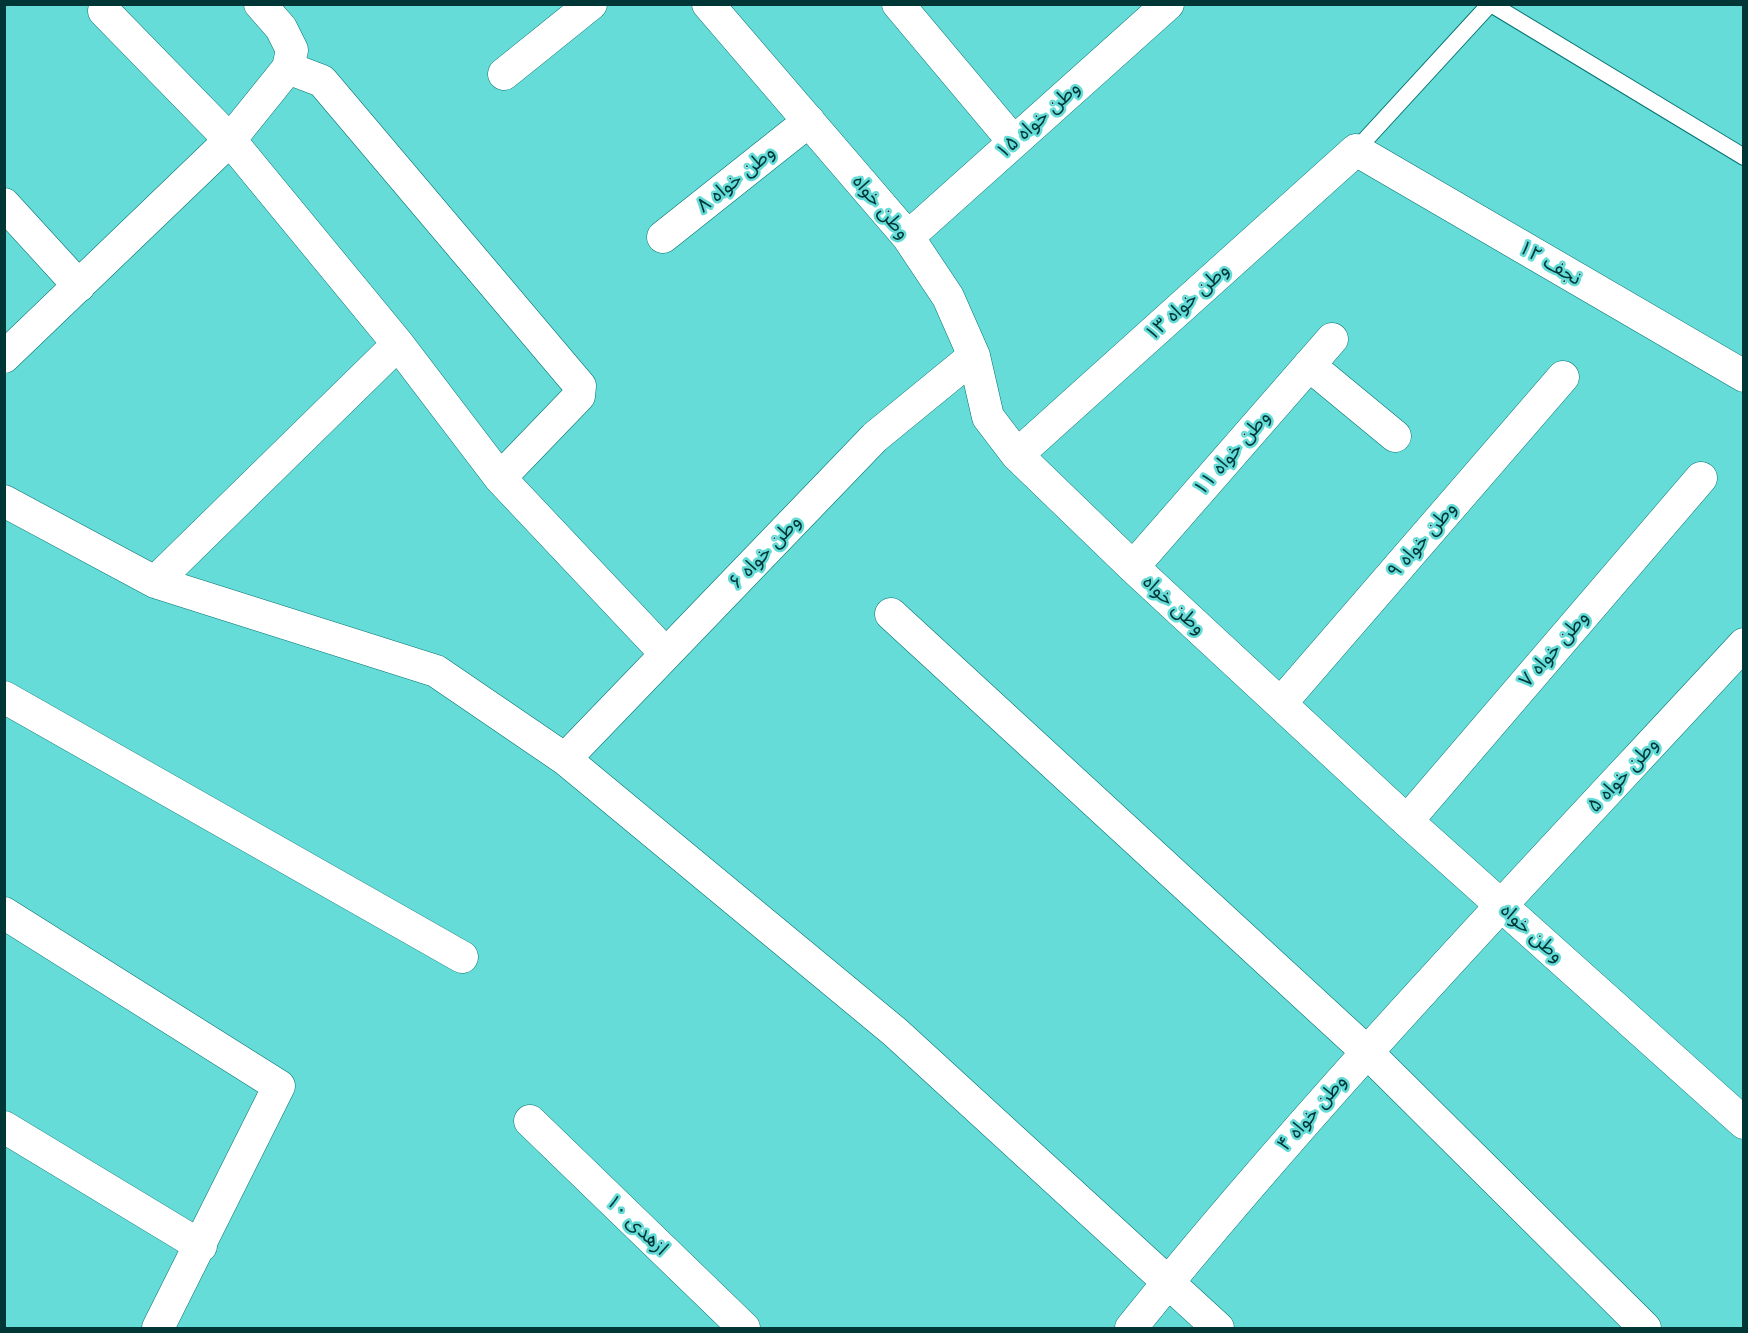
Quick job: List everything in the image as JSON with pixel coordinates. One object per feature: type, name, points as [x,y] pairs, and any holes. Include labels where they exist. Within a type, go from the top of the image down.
[{"type":"street","points":[[4,357],[230,140],[288,68],[292,50],[281,28],[260,4]]},
{"type":"street","points":[[504,74],[591,4]]},
{"type":"street","name":"وطن خواه","points":[[708,4],[908,237],[948,297],[974,356],[988,417],[1017,454],[1133,567],[1407,820],[1743,1123]]},
{"type":"street","points":[[898,4],[1013,141]]},
{"type":"street","name":"وطن خواه ۱۵","points":[[908,237],[1168,4]]},
{"type":"street","points":[[104,11],[230,140],[398,344],[500,478],[666,654]]},
{"type":"street","points":[[288,68],[322,81],[580,386],[579,396],[500,478]]},
{"type":"street","name":"وطن خواه ۸","points":[[663,237],[808,121]]},
{"type":"street","name":"نجف ۱۲","points":[[1356,150],[1743,376]]},
{"type":"street","name":"وطن خواه ۱۳","points":[[1017,454],[1356,150]]},
{"type":"street","points":[[4,204],[79,286]]},
{"type":"street","name":"وطن خواه ۱۱","points":[[1133,567],[1332,339]]},
{"type":"street","points":[[154,582],[398,344]]},
{"type":"street","name":"وطن خواه ۶","points":[[565,759],[875,437],[974,356]]},
{"type":"street","points":[[1309,365],[1395,436]]},
{"type":"street","name":"وطن خواه ۹","points":[[1281,703],[1563,377]]},
{"type":"street","name":"وطن خواه ۷","points":[[1407,820],[1701,478]]},
{"type":"street","points":[[4,501],[154,582],[436,671],[565,759],[895,1032],[1218,1329]]},
{"type":"street","points":[[891,614],[1366,1051],[1645,1329]]},
{"type":"street","name":"وطن خواه ۵","points":[[1502,905],[1743,644]]},
{"type":"street","points":[[4,697],[462,957]]},
{"type":"street","name":"وطن خواه ۴","points":[[1131,1329],[1168,1282],[1366,1051],[1502,905]]},
{"type":"street","points":[[4,913],[279,1086],[158,1329]]},
{"type":"street","name":"ازهدی ۱۰","points":[[530,1121],[744,1329]]},
{"type":"street","points":[[4,1127],[201,1246]]},
{"type":"lane","points":[[1356,150],[1490,4],[1743,157]]}]
